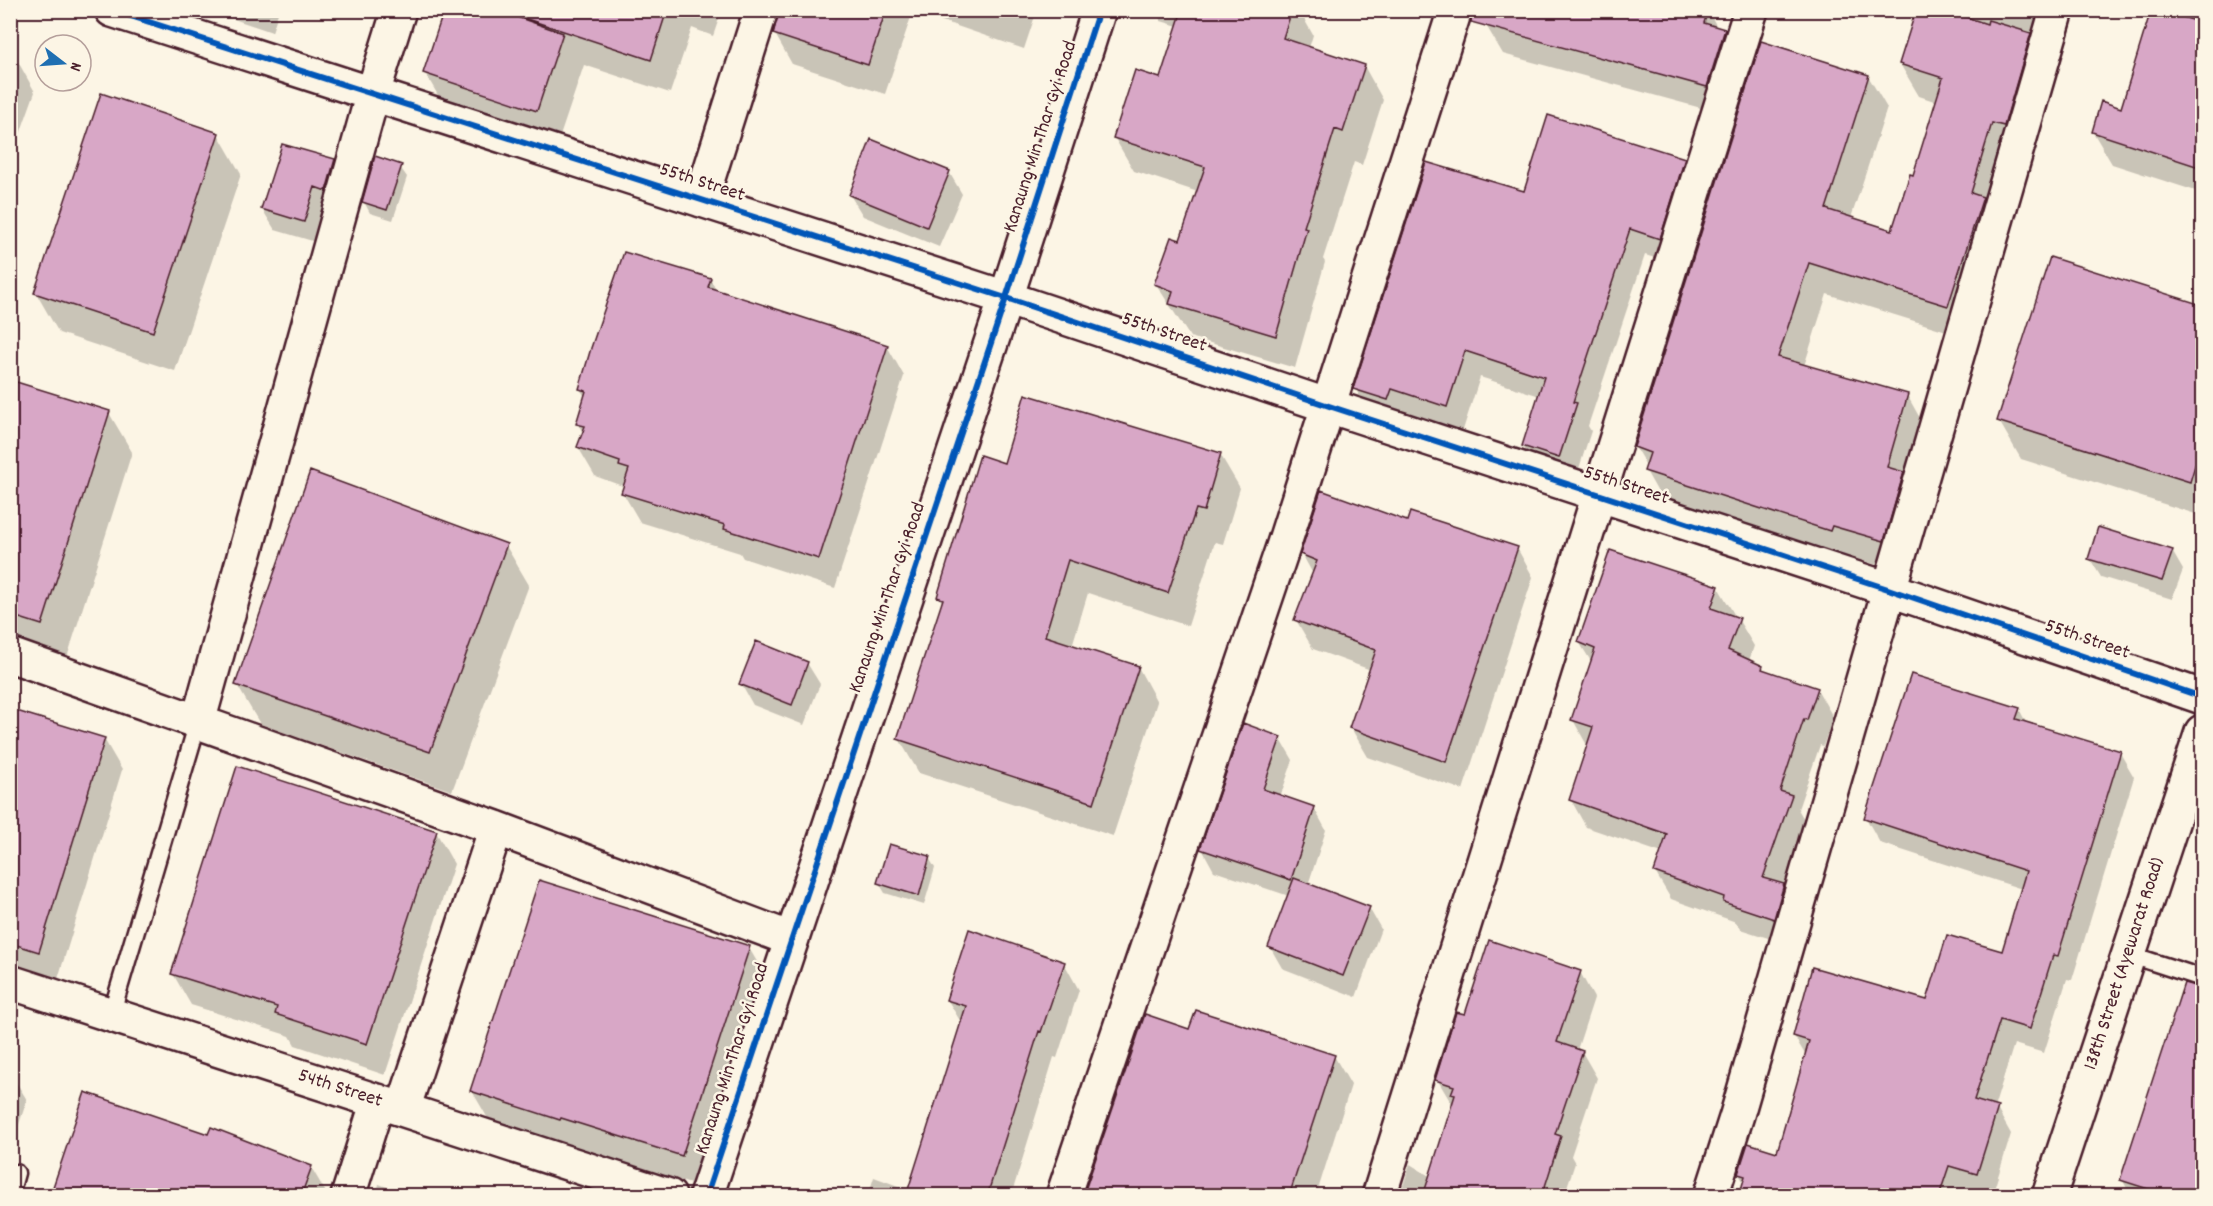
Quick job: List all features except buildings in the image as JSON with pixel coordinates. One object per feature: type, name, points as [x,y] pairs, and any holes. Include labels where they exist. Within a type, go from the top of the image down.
[{"type":"street","name":"55th Street","points":[[112,10],[1006,298],[1888,589],[2202,697]]},
{"type":"street","points":[[198,722],[399,10]]},
{"type":"street","points":[[701,200],[761,10]]},
{"type":"street","name":"Kanaung Min Thar Gyi Road","points":[[706,1196],[1006,298],[1099,10]]},
{"type":"street","points":[[1063,1196],[1329,406],[1455,10]]},
{"type":"street","points":[[1379,1196],[1751,10]]},
{"type":"street","points":[[1711,1196],[1737,1115],[2057,10]]},
{"type":"street","points":[[10,655],[496,828],[790,939]]},
{"type":"street","name":"138th Street (Ayewarat Road)","points":[[2049,1196],[2202,732]]},
{"type":"street","points":[[348,1196],[391,1105],[496,828]]},
{"type":"street","name":"54th Street","points":[[10,982],[669,1196]]},
{"type":"lane","points":[[111,1015],[198,722]]},
{"type":"lane","points":[[2128,954],[2202,978]]},
{"type":"lane","points":[[10,1196],[16,1173]]},
{"type":"cycle path","points":[[112,10],[1006,298],[1888,589],[2202,697]]},
{"type":"cycle path","points":[[706,1196],[1006,298],[1099,10]]}]
